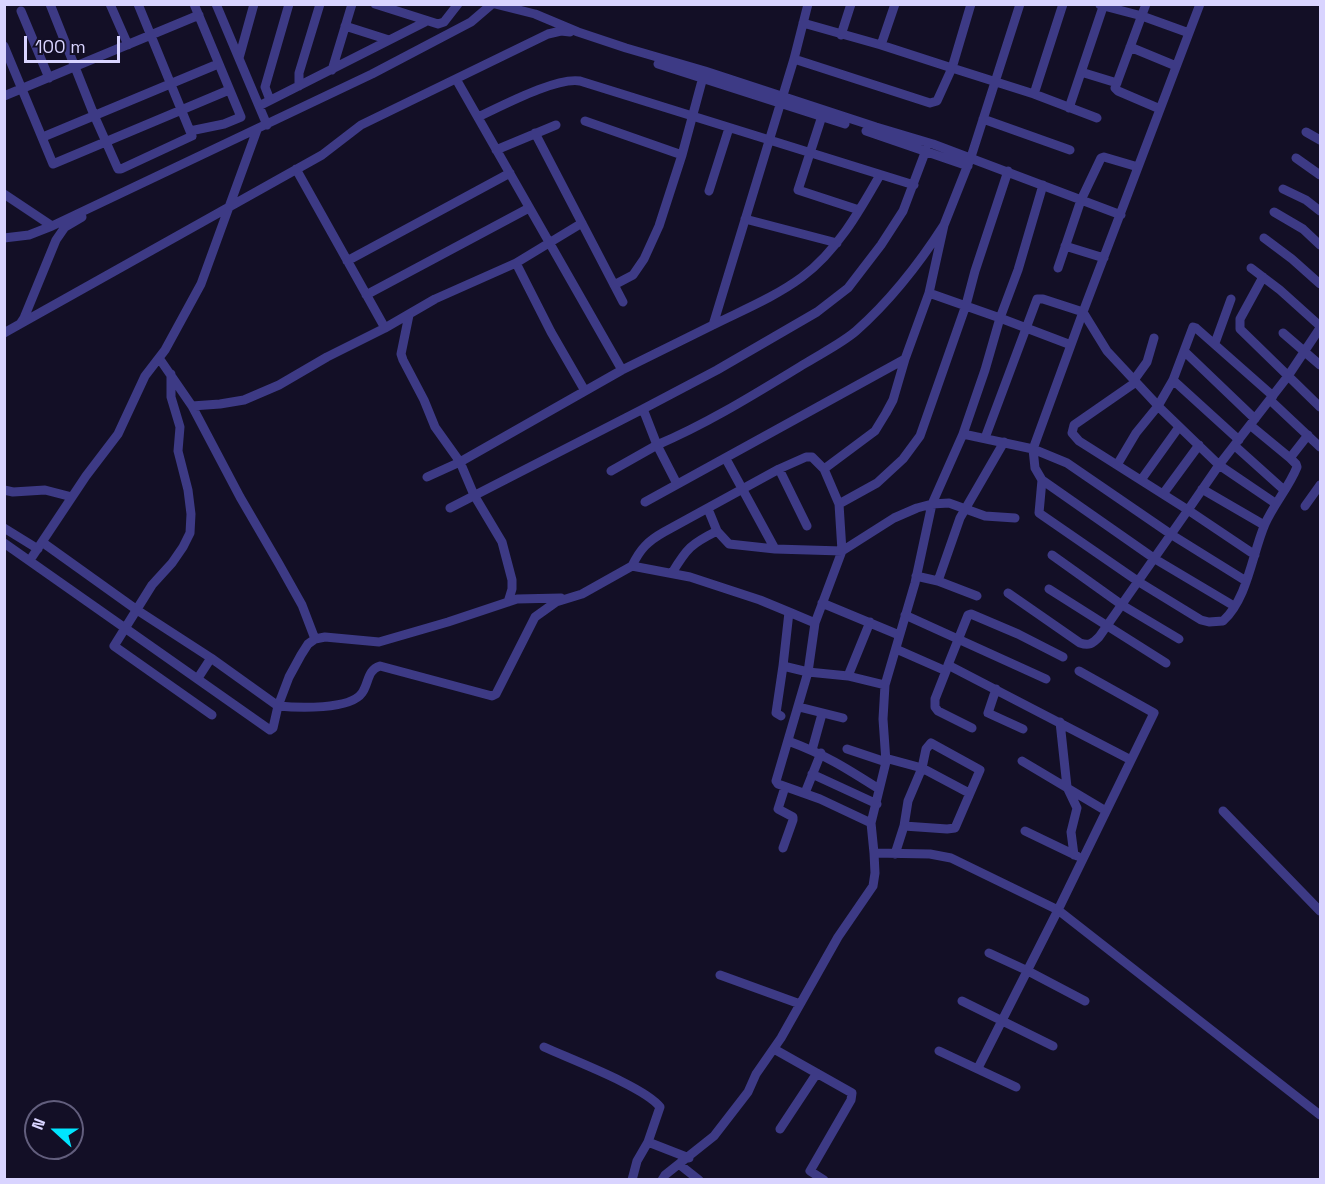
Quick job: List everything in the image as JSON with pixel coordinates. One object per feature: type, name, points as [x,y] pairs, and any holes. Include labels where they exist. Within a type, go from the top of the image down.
[{"type":"street","points":[[50,4],[118,169],[192,136],[138,4]]},
{"type":"street","points":[[110,4],[128,45]]},
{"type":"street","points":[[190,131],[224,124],[241,117],[194,4]]},
{"type":"street","points":[[216,4],[267,125]]},
{"type":"street","points":[[239,58],[254,4]]},
{"type":"street","points":[[270,100],[265,87],[289,4]]},
{"type":"street","points":[[298,86],[299,73],[320,4]]},
{"type":"street","points":[[332,70],[352,4]]},
{"type":"street","points":[[375,4],[425,22],[438,24],[444,22],[458,4]]},
{"type":"street","points":[[4,238],[29,235],[52,226],[267,125],[471,22],[493,4],[536,9],[577,33],[576,36],[579,38],[611,50],[781,100],[926,150],[1008,171],[1121,215]]},
{"type":"street","points":[[841,35],[851,4]]},
{"type":"street","points":[[881,45],[895,4]]},
{"type":"street","points":[[794,59],[930,103],[937,101],[952,68],[971,4]]},
{"type":"street","points":[[824,469],[875,431],[893,400],[905,358],[929,293],[944,225],[970,161],[1020,4]]},
{"type":"street","points":[[1034,94],[1063,4]]},
{"type":"street","points":[[1146,4],[1115,88],[1160,110]]},
{"type":"street","points":[[1200,4],[1033,449],[1035,468],[1042,480],[1155,559],[1234,606]]},
{"type":"street","points":[[713,325],[794,59],[805,5]]},
{"type":"street","points":[[1069,108],[1102,5],[1189,33]]},
{"type":"street","points":[[21,11],[49,78]]},
{"type":"street","points":[[4,96],[199,15]]},
{"type":"street","points":[[259,106],[425,22]]},
{"type":"street","points":[[803,23],[996,81],[1097,118]]},
{"type":"street","points":[[345,26],[389,40]]},
{"type":"street","points":[[4,333],[322,155],[362,125],[548,34],[561,31],[577,33],[970,161]]},
{"type":"street","points":[[4,46],[53,164],[228,90]]},
{"type":"street","points":[[1130,47],[1176,66]]},
{"type":"street","points":[[43,137],[218,64]]},
{"type":"street","points":[[1081,72],[1117,83]]},
{"type":"street","points":[[614,285],[633,275],[644,259],[659,226],[704,77]]},
{"type":"street","points":[[456,79],[622,370]]},
{"type":"street","points":[[478,117],[553,85],[575,80],[914,185]]},
{"type":"street","points":[[822,116],[798,190],[859,210]]},
{"type":"street","points":[[983,119],[1070,150]]},
{"type":"street","points":[[585,121],[682,155]]},
{"type":"street","points":[[496,150],[556,125]]},
{"type":"street","points":[[709,191],[729,128]]},
{"type":"street","points":[[30,560],[118,434],[145,376],[159,358],[201,284],[257,129]]},
{"type":"street","points":[[1306,132],[1320,140]]},
{"type":"street","points":[[536,133],[623,302]]},
{"type":"street","points":[[450,508],[717,370],[817,312],[848,288],[881,245],[903,211],[926,150]]},
{"type":"street","points":[[1058,268],[1081,200],[1101,158],[1138,167]]},
{"type":"street","points":[[1296,158],[1320,175]]},
{"type":"street","points":[[296,169],[385,328]]},
{"type":"street","points":[[839,504],[876,483],[903,459],[920,436],[966,305],[1008,171]]},
{"type":"street","points":[[347,261],[510,173]]},
{"type":"street","points":[[427,477],[460,462],[622,370],[802,277],[837,243],[879,175]]},
{"type":"street","points":[[662,1179],[714,1136],[748,1092],[756,1074],[774,1049],[838,937],[873,886],[875,870],[871,823],[885,760],[883,719],[885,685],[916,576],[932,504],[963,434],[985,370],[1000,318],[1018,270],[1042,184]]},
{"type":"street","points":[[1283,189],[1306,200],[1320,211]]},
{"type":"street","points":[[4,194],[52,226]]},
{"type":"street","points":[[20,324],[28,311],[60,232],[85,215],[94,205]]},
{"type":"street","points":[[366,295],[529,208]]},
{"type":"street","points":[[1274,212],[1303,229],[1320,244]]},
{"type":"street","points":[[745,219],[837,243]]},
{"type":"street","points":[[192,406],[244,400],[279,385],[435,299],[516,262],[582,223]]},
{"type":"street","points":[[611,471],[657,445],[685,433],[854,333],[876,312],[920,262],[944,225]]},
{"type":"street","points":[[1264,238],[1320,284]]},
{"type":"street","points":[[1065,246],[1104,258]]},
{"type":"street","points":[[516,262],[551,332],[585,391]]},
{"type":"street","points":[[1008,592],[1080,643],[1092,644],[1107,626],[1219,465],[1306,351],[1320,327],[1251,268]]},
{"type":"street","points":[[1263,277],[1239,326],[1240,329],[1320,407]]},
{"type":"street","points":[[929,293],[1071,345]]},
{"type":"street","points":[[985,438],[1037,299],[1043,299],[1083,312],[1107,351],[1158,406],[1219,465],[1275,504]]},
{"type":"street","points":[[1215,343],[1231,299]]},
{"type":"street","points":[[409,315],[401,354],[403,360],[427,405],[435,427],[460,462],[474,495],[502,542],[512,580],[508,602]]},
{"type":"street","points":[[1117,465],[1173,380],[1193,327],[1215,343],[1320,447]]},
{"type":"street","points":[[1283,333],[1320,364]]},
{"type":"street","points":[[1154,338],[1147,362],[1135,381],[1074,425],[1071,430],[1079,441],[1255,555]]},
{"type":"street","points":[[1042,480],[1039,513],[1139,582],[1201,620],[1223,621],[1234,606],[1246,581],[1264,525],[1297,467],[1184,351]]},
{"type":"street","points":[[159,358],[192,406],[240,497],[302,605],[315,639]]},
{"type":"street","points":[[645,502],[905,358]]},
{"type":"street","points":[[171,374],[171,397],[180,427],[178,451],[188,490],[191,514],[189,533],[183,548],[152,585],[114,646],[212,715]]},
{"type":"street","points":[[1173,380],[1284,490]]},
{"type":"street","points":[[643,409],[657,445],[677,484]]},
{"type":"street","points":[[1141,480],[1179,427]]},
{"type":"street","points":[[963,434],[1033,449],[1067,463],[1172,535],[1246,581]]},
{"type":"street","points":[[1290,458],[1308,435]]},
{"type":"street","points":[[938,581],[960,518],[1004,442]]},
{"type":"street","points":[[1163,494],[1199,445]]},
{"type":"street","points":[[632,566],[640,549],[650,540],[779,469],[806,457],[812,457],[824,469],[839,504],[842,551],[816,623],[808,672],[776,781],[778,784],[805,793],[871,823]]},
{"type":"street","points":[[726,459],[775,549]]},
{"type":"street","points":[[779,469],[807,526]]},
{"type":"street","points":[[1305,506],[1320,485]]},
{"type":"street","points":[[1202,489],[1264,525]]},
{"type":"street","points":[[4,490],[30,492],[45,490],[72,497]]},
{"type":"street","points":[[708,509],[717,531],[729,544],[775,549],[842,551],[894,518],[932,504],[949,503],[985,516],[1015,518]]},
{"type":"street","points":[[4,528],[40,546],[211,658],[278,706],[323,707],[356,698],[363,692],[371,671],[380,666],[492,696],[496,694],[535,617],[556,602],[603,583],[625,568],[632,566],[700,580],[816,623]]},
{"type":"street","points":[[672,573],[684,553],[694,543],[717,531]]},
{"type":"street","points":[[4,543],[270,730],[273,728],[278,706],[289,677],[308,644],[315,639],[325,637],[379,642],[517,599],[570,598]]},
{"type":"street","points":[[1052,555],[1122,605],[1179,639]]},
{"type":"street","points":[[916,576],[938,581],[977,596]]},
{"type":"street","points":[[1049,589],[1166,663]]},
{"type":"street","points":[[822,603],[899,635]]},
{"type":"street","points":[[781,716],[776,713],[789,612]]},
{"type":"street","points":[[972,728],[938,711],[935,707],[935,699],[968,615],[971,614],[1018,634],[1063,657]]},
{"type":"street","points":[[905,615],[1046,679]]},
{"type":"street","points":[[848,676],[870,622]]},
{"type":"street","points":[[896,649],[996,689],[1131,760]]},
{"type":"street","points":[[198,678],[211,658]]},
{"type":"street","points":[[783,666],[808,672],[848,676],[885,685]]},
{"type":"street","points":[[978,1068],[1058,910],[1078,857],[1106,811],[1154,713],[1079,671]]},
{"type":"street","points":[[996,689],[988,713],[1023,729]]},
{"type":"street","points":[[799,707],[843,718]]},
{"type":"street","points":[[805,793],[812,774],[822,714]]},
{"type":"street","points":[[1060,722],[1067,788],[1077,808],[1071,832],[1078,857]]},
{"type":"street","points":[[788,741],[850,769],[879,789]]},
{"type":"street","points":[[895,855],[926,748],[931,743],[980,770],[955,828],[948,830],[904,826]]},
{"type":"street","points":[[847,749],[922,768],[969,793]]},
{"type":"street","points":[[1022,761],[1106,811]]},
{"type":"street","points":[[812,774],[877,804]]},
{"type":"street","points":[[783,848],[793,820],[793,817],[778,809],[785,787]]},
{"type":"street","points":[[1223,811],[1316,906]]},
{"type":"street","points":[[1025,831],[1078,857]]},
{"type":"street","points":[[874,854],[930,854],[951,858],[1058,910],[1320,1115]]},
{"type":"street","points":[[988,953],[1085,1001]]},
{"type":"street","points":[[720,975],[800,1004]]},
{"type":"street","points":[[962,1001],[1053,1046]]},
{"type":"street","points":[[544,1047],[654,1099],[660,1107],[648,1142],[637,1161],[632,1179]]},
{"type":"street","points":[[774,1049],[852,1093],[851,1100],[810,1171],[824,1179]]},
{"type":"street","points":[[939,1051],[1016,1087]]},
{"type":"street","points":[[780,1129],[816,1073]]},
{"type":"street","points":[[648,1142],[689,1158]]},
{"type":"street","points":[[681,1164],[699,1179]]}]
